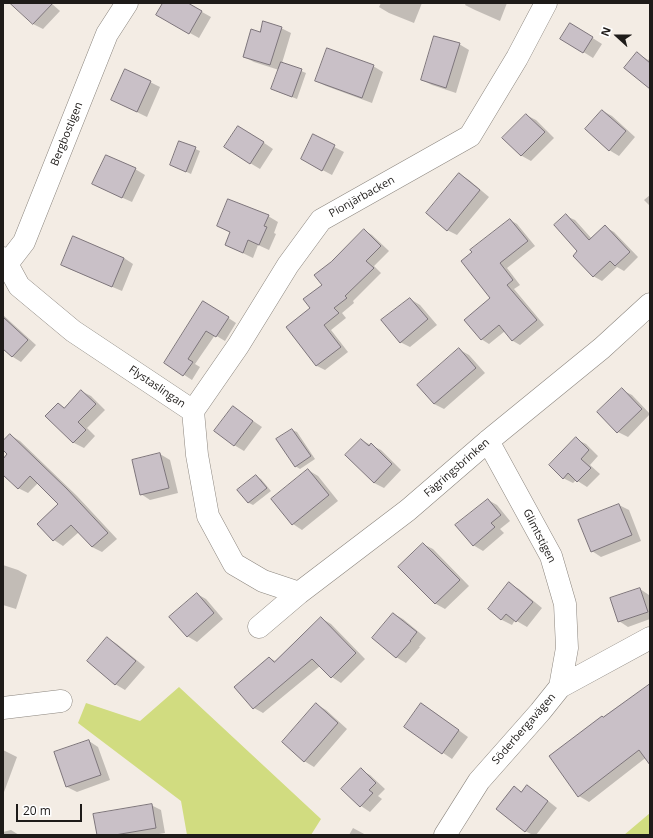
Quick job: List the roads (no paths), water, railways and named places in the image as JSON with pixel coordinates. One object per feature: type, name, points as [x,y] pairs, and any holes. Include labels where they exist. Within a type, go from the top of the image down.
[{"type":"street","name":"Bergbostigen","points":[[5,261],[24,242],[107,34],[127,3]]},
{"type":"street","name":"Pionjärbacken","points":[[193,411],[238,346],[288,265],[321,220],[470,136],[517,58],[546,3]]},
{"type":"street","name":"Flystaslingan","points":[[5,261],[19,286],[73,331],[193,411],[197,455],[208,516],[234,564],[263,581],[299,593]]},
{"type":"street","name":"Fägringsbrinken","points":[[259,627],[299,593],[408,510],[488,441],[602,348],[650,304]]},
{"type":"street","name":"Glimtstigen","points":[[488,441],[551,556],[563,597],[565,604],[567,648],[560,687]]},
{"type":"street","name":"Söderbergavägen","points":[[445,835],[479,781],[560,687],[650,638]]},
{"type":"street","points":[[3,708],[61,701]]}]
